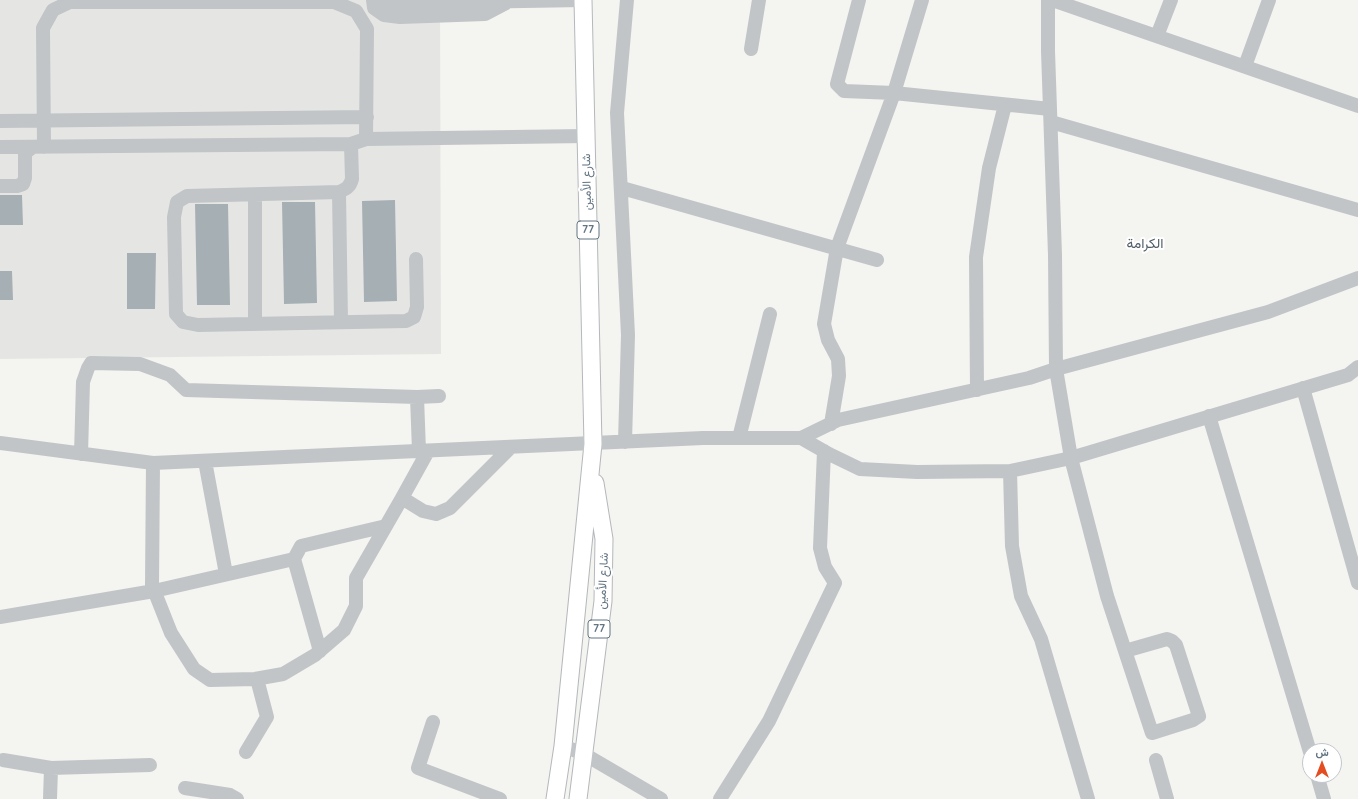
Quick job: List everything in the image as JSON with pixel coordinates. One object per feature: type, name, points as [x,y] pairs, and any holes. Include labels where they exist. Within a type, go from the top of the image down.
[{"type":"main road","name":"شارع الأمين","points":[[555,799],[563,746],[592,452],[583,0]]},
{"type":"main road","name":"شارع الأمين","points":[[578,799],[603,601],[604,539],[592,452]]},
{"type":"street","points":[[373,0],[374,8],[384,15],[400,17],[485,14],[508,2]]},
{"type":"street","points":[[378,0],[382,3],[583,0]]},
{"type":"street","points":[[625,442],[628,335],[618,113],[627,0]]},
{"type":"street","points":[[751,49],[759,0]]},
{"type":"street","points":[[859,0],[837,84],[844,91],[894,93],[1005,105],[1050,115],[1358,210]]},
{"type":"street","points":[[831,424],[839,376],[838,358],[828,340],[824,324],[837,248],[894,93],[922,0]]},
{"type":"street","points":[[1048,0],[1048,51],[1055,256],[1056,370],[1072,458],[1107,596],[1125,651],[1152,733],[1193,720],[1199,716],[1176,645],[1172,641],[1167,639],[1125,651]]},
{"type":"street","points":[[1052,0],[1358,106]]},
{"type":"street","points":[[1157,36],[1171,0]]},
{"type":"street","points":[[1245,66],[1269,0]]},
{"type":"street","points":[[39,147],[44,121],[43,28],[53,10],[70,2],[334,2],[356,11],[367,29],[366,139]]},
{"type":"street","points":[[977,390],[976,257],[989,168],[1005,105]]},
{"type":"street","points":[[0,121],[367,117]]},
{"type":"street","points":[[0,147],[351,144],[366,139],[586,136]]},
{"type":"street","points":[[351,144],[351,184],[339,192],[187,196],[176,202],[174,217],[176,314],[183,322],[198,325],[406,321],[414,317],[417,307],[416,259]]},
{"type":"street","points":[[0,186],[17,186],[23,184],[25,178],[25,153],[39,147]]},
{"type":"street","points":[[622,188],[877,260]]},
{"type":"street","points":[[339,192],[341,322]]},
{"type":"street","points":[[255,194],[255,324]]},
{"type":"street","points":[[0,443],[153,463],[510,447],[592,452],[625,442],[703,438],[801,438],[838,420],[1029,378],[1268,312],[1358,278]]},
{"type":"street","points":[[739,438],[770,314]]},
{"type":"street","points":[[81,454],[83,382],[91,363],[140,364],[170,375],[186,390],[417,397],[439,396]]},
{"type":"street","points":[[801,438],[860,470],[917,472],[1010,471],[1072,458],[1348,375],[1358,367]]},
{"type":"street","points":[[1303,388],[1353,545],[1358,582]]},
{"type":"street","points":[[153,463],[152,585],[171,633],[194,669],[210,680],[257,679],[283,674],[315,655],[344,630],[356,606],[356,578],[402,498],[423,451],[417,397]]},
{"type":"street","points":[[1209,416],[1307,743]]},
{"type":"street","points":[[402,498],[423,510],[436,514],[450,508],[510,447]]},
{"type":"street","points":[[720,799],[769,721],[835,583],[825,567],[820,548],[824,451]]},
{"type":"street","points":[[206,460],[226,574]]},
{"type":"street","points":[[1010,471],[1012,546],[1021,596],[1041,639],[1088,799]]},
{"type":"street","points":[[320,650],[294,559],[301,546],[386,526]]},
{"type":"street","points":[[0,617],[154,591],[294,559]]},
{"type":"street","points":[[246,752],[267,717],[257,679]]},
{"type":"street","points":[[433,722],[418,768],[500,799]]},
{"type":"street","points":[[563,746],[584,754],[661,799]]},
{"type":"street","points":[[3,760],[51,768],[150,765]]},
{"type":"street","points":[[1156,760],[1167,799]]},
{"type":"street","points":[[50,799],[51,768]]},
{"type":"street","points":[[1319,783],[1324,799]]},
{"type":"street","points":[[185,788],[230,795],[237,799]]},
{"type":"shaded area","points":[[0,0],[440,0],[441,354],[0,359]]},
{"type":"building","points":[[0,195],[22,195],[23,225],[0,225]]},
{"type":"building","points":[[395,200],[397,301],[364,302],[362,201]]},
{"type":"building","points":[[282,202],[315,202],[317,303],[284,304]]},
{"type":"building","points":[[195,204],[228,204],[230,305],[197,305]]},
{"type":"building","points":[[127,253],[156,253],[155,309],[127,309]]},
{"type":"building","points":[[0,271],[12,271],[13,300],[0,300]]},
{"type":"district","name":"الكرامة","points":[[1145,244]]}]
